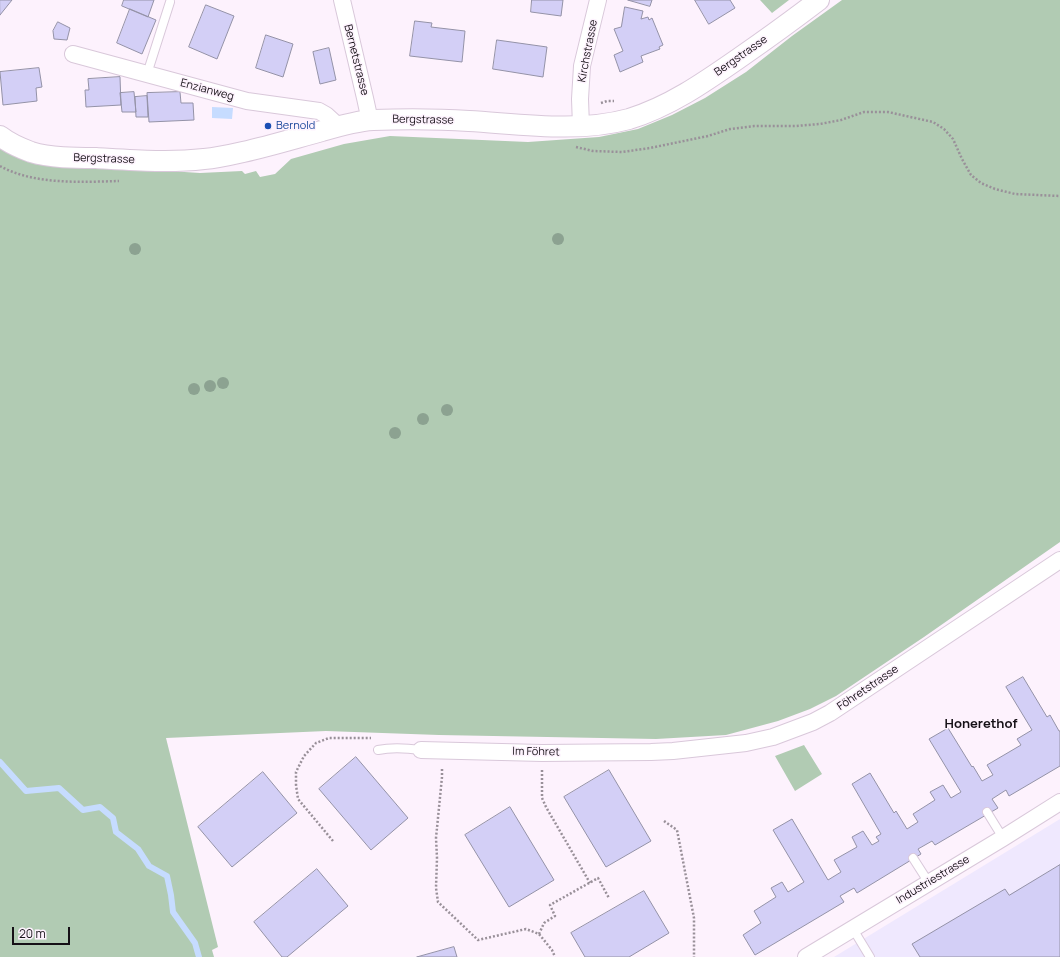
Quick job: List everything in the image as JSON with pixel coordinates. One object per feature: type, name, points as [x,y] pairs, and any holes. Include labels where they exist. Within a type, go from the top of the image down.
[{"type":"street","name":"Bernetstrasse","points":[[342,0],[370,120]]},
{"type":"street","name":"Kirchstrasse","points":[[581,126],[580,99],[582,66],[598,0]]},
{"type":"street","name":"Bergstrasse","points":[[0,136],[6,141],[32,152],[59,157],[187,160],[242,153],[338,126],[370,120],[412,119],[468,121],[529,126],[581,126],[611,122],[651,111],[676,99],[731,64],[819,0]]},
{"type":"street","name":"Enzianweg","points":[[73,54],[247,101],[319,112],[326,115],[338,126]]},
{"type":"street","name":"Föhretstrasse","points":[[651,752],[746,743],[773,737],[813,722],[830,713],[1060,560]]},
{"type":"street","name":"Im Föhret","points":[[421,750],[651,752]]},
{"type":"street","name":"Industriestrasse","points":[[806,957],[1060,802]]},
{"type":"lane","points":[[147,74],[170,2]]},
{"type":"lane","points":[[378,750],[395,748],[421,750]]},
{"type":"lane","points":[[987,812],[1003,838]]},
{"type":"lane","points":[[913,858],[928,883]]},
{"type":"lane","points":[[853,929],[870,957]]},
{"type":"path","points":[[574,147],[593,151],[622,152],[708,136],[730,129],[754,126],[804,126],[841,120],[864,112],[888,112],[933,122],[944,129],[953,139],[971,174],[981,183],[995,189],[1015,194],[1060,196]]},
{"type":"path","points":[[333,841],[298,799],[296,772],[304,756],[316,743],[329,738],[375,738]]},
{"type":"path","points":[[441,750],[442,778],[436,838],[436,888],[438,902],[478,940],[526,929],[539,934],[552,950],[555,957]]},
{"type":"path","points":[[542,752],[542,798],[590,882]]},
{"type":"path","points":[[664,821],[677,830],[694,918],[694,957]]},
{"type":"path","points":[[539,934],[544,923],[555,916],[550,905],[590,882],[598,878],[608,898]]},
{"type":"shaded area","points":[[1060,819],[1060,957],[834,957]]},
{"type":"green space","points":[[760,0],[789,0],[772,13]]},
{"type":"green space","points":[[842,0],[1060,0],[1060,542],[924,637],[836,696],[810,709],[778,721],[726,735],[656,739],[439,735],[326,731],[166,738],[218,947],[212,950],[214,957],[0,957],[0,148],[35,164],[71,168],[200,173],[242,171],[245,174],[256,171],[260,177],[275,174],[291,159],[344,144],[390,136],[528,142],[599,137],[638,129],[672,115],[705,98],[746,72]]},
{"type":"green space","points":[[804,745],[822,774],[795,791],[775,756]]},
{"type":"water","points":[[212,107],[233,108],[232,119],[212,118]]},
{"type":"building","points":[[0,0],[12,0],[0,15]]},
{"type":"building","points":[[124,0],[154,0],[148,17],[122,6]]},
{"type":"building","points":[[532,0],[563,0],[561,16],[531,12]]},
{"type":"building","points":[[628,0],[652,0],[650,6]]},
{"type":"building","points":[[695,0],[730,0],[735,8],[709,24]]},
{"type":"building","points":[[206,5],[234,16],[217,59],[189,47]]},
{"type":"building","points":[[625,7],[643,11],[641,19],[648,17],[649,20],[652,18],[663,45],[659,47],[660,49],[641,56],[643,62],[620,72],[614,55],[623,51],[614,29],[621,27]]},
{"type":"building","points":[[130,9],[156,20],[142,54],[117,43]]},
{"type":"building","points":[[415,21],[432,23],[431,27],[465,31],[462,62],[410,56]]},
{"type":"building","points":[[58,22],[70,28],[67,40],[54,39],[53,31]]},
{"type":"building","points":[[266,35],[293,44],[283,77],[256,68]]},
{"type":"building","points":[[497,40],[547,47],[543,77],[493,69]]},
{"type":"building","points":[[329,48],[336,80],[320,84],[313,52]]},
{"type":"building","points":[[39,68],[42,87],[36,88],[37,101],[3,105],[0,72]]},
{"type":"building","points":[[120,77],[121,105],[86,107],[85,90],[89,90],[88,79]]},
{"type":"building","points":[[134,92],[136,112],[122,112],[120,93]]},
{"type":"building","points":[[180,92],[181,103],[193,103],[194,120],[149,122],[147,93]]},
{"type":"building","points":[[147,96],[148,117],[136,117],[135,97]]},
{"type":"building","points":[[1023,677],[1047,717],[1050,715],[1060,731],[1060,766],[1009,796],[1006,790],[992,799],[998,808],[935,845],[932,841],[918,849],[921,854],[857,893],[854,888],[840,896],[844,902],[755,955],[743,935],[761,923],[754,911],[776,897],[771,888],[782,882],[788,892],[804,882],[773,830],[792,819],[828,880],[841,872],[834,860],[857,847],[852,837],[863,831],[872,845],[879,841],[876,837],[881,834],[852,784],[870,773],[894,813],[896,811],[907,829],[918,822],[913,814],[935,800],[930,792],[943,785],[951,798],[961,792],[929,739],[948,728],[982,781],[993,775],[987,765],[1021,745],[1017,739],[1032,730],[1006,687]]},
{"type":"building","points":[[356,757],[408,818],[371,850],[319,789]]},
{"type":"building","points":[[609,770],[651,841],[606,867],[564,797]]},
{"type":"building","points":[[263,772],[297,813],[232,867],[198,827]]},
{"type":"building","points":[[510,807],[554,880],[509,907],[465,835]]},
{"type":"building","points":[[1060,865],[1060,957],[920,957],[912,944],[1005,889],[1009,895]]},
{"type":"building","points":[[317,869],[348,906],[287,957],[282,957],[254,922]]},
{"type":"building","points":[[644,891],[669,933],[629,957],[585,957],[571,933]]},
{"type":"building","points":[[454,947],[457,957],[417,957]]},
{"type":"waterway","points":[[0,762],[26,791],[59,788],[83,810],[100,807],[113,818],[116,832],[138,849],[149,866],[167,876],[173,912],[195,943],[199,957]]},
{"type":"place","name":"Bernold","points":[[268,126]]},
{"type":"district","name":"Honerethof","points":[[981,724]]}]
